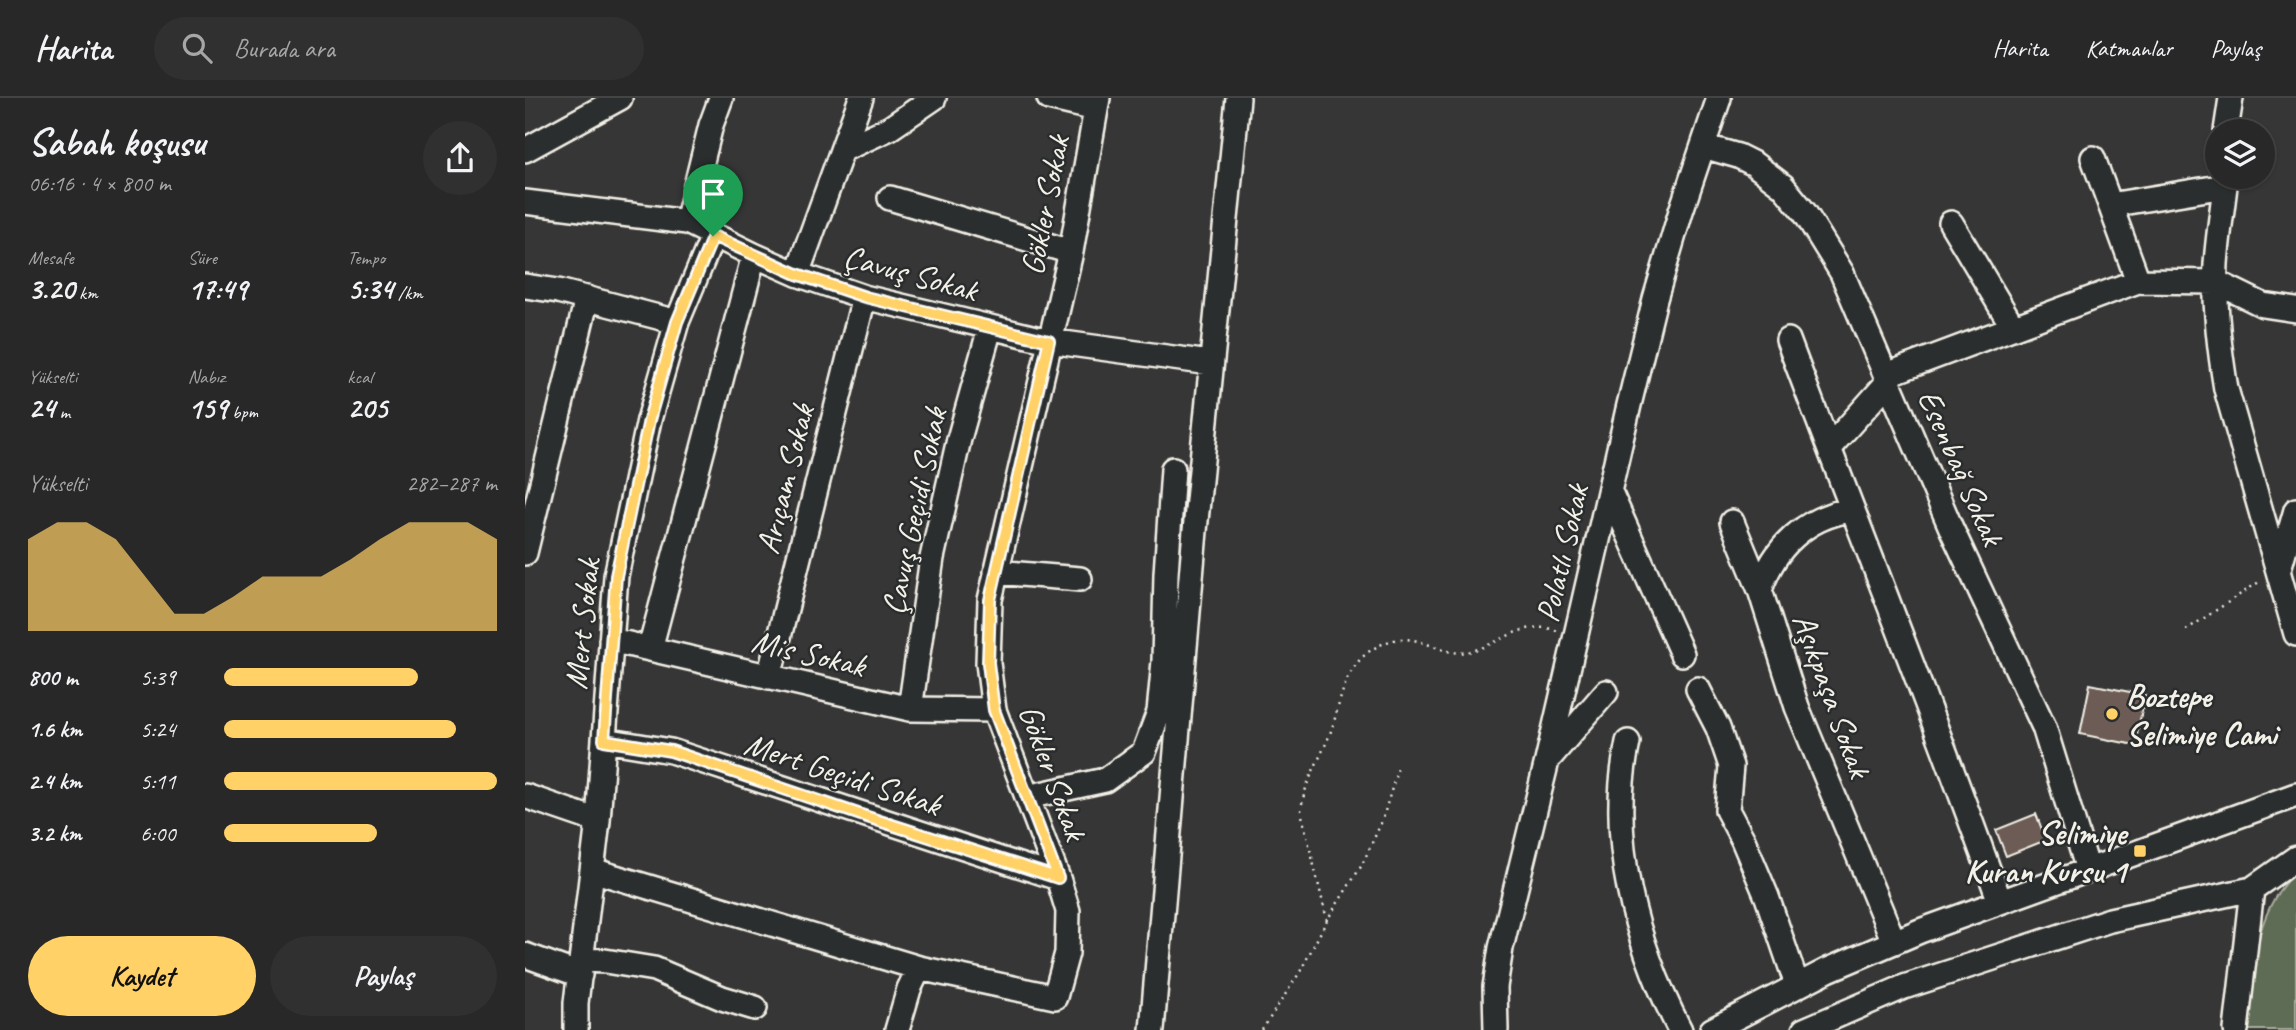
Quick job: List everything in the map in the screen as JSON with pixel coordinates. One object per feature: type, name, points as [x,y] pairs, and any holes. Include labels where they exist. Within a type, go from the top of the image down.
[{"type":"street","points":[[525,150],[589,106],[620,98]]},
{"type":"street","points":[[525,202],[687,222],[711,125],[721,98]]},
{"type":"street","points":[[797,274],[861,98]]},
{"type":"street","points":[[842,150],[890,128],[934,98]]},
{"type":"street","points":[[1049,98],[1097,104]]},
{"type":"street","points":[[1152,1030],[1210,363],[1238,98]]},
{"type":"street","points":[[2228,119],[2231,98]]},
{"type":"street","name":"Polatlı Sokak","points":[[1496,1030],[1497,967],[1655,299],[1703,146],[1722,102]]},
{"type":"street","name":"Gökler Sokak","points":[[593,870],[919,968],[1055,997],[1065,968],[1069,939],[1068,911],[994,710],[988,663],[988,631],[990,600],[1071,251],[1097,104]]},
{"type":"street","name":"Esenbağ Sokak","points":[[1703,146],[1738,156],[1776,180],[1795,199],[1842,273],[1951,528],[2044,727],[2088,870]]},
{"type":"street","points":[[2093,158],[2138,281]]},
{"type":"street","points":[[2110,205],[2205,186]]},
{"type":"street","points":[[2224,189],[2216,282],[2217,327],[2226,389],[2296,634]]},
{"type":"street","points":[[890,198],[1071,251]]},
{"type":"street","name":"Çavuş Sokak","points":[[687,222],[797,274],[865,297],[1049,341],[1210,363]]},
{"type":"street","points":[[1951,223],[2013,327]]},
{"type":"street","name":"Mert Sokak","points":[[576,1030],[598,821],[618,565],[649,420],[677,322],[713,236]]},
{"type":"street","points":[[650,649],[754,255]]},
{"type":"street","points":[[1829,448],[1887,378],[2013,327],[2138,281],[2216,282],[2263,305],[2296,310]]},
{"type":"street","points":[[525,286],[558,291],[677,322]]},
{"type":"street","name":"Arıçam Sokak","points":[[769,677],[865,297]]},
{"type":"street","points":[[525,553],[587,298]]},
{"type":"street","name":"Çavuş Geçidi Sokak","points":[[910,709],[932,558],[959,439],[990,328]]},
{"type":"street","points":[[1789,340],[1851,510],[1923,689],[2000,902]]},
{"type":"street","points":[[1027,797],[1105,780],[1144,752],[1159,712],[1173,470]]},
{"type":"street","points":[[1610,492],[1682,654]]},
{"type":"street","name":"Aşıkpaşa Sokak","points":[[1851,510],[1823,516],[1799,531],[1774,559],[1760,590],[1797,707],[1894,942]]},
{"type":"street","points":[[2279,569],[2296,510]]},
{"type":"street","points":[[1732,522],[1760,590]]},
{"type":"street","points":[[996,572],[1080,579]]},
{"type":"street","name":"Mis Sokak","points":[[611,640],[910,709],[994,710]]},
{"type":"street","points":[[1698,689],[1718,728],[1731,766],[1727,810],[1767,897],[1797,985]]},
{"type":"street","points":[[1547,761],[1605,692]]},
{"type":"street","name":"Mert Geçidi Sokak","points":[[604,740],[671,751],[1058,878]]},
{"type":"street","points":[[1628,743],[1619,801],[1624,860],[1647,954],[1680,1030]]},
{"type":"street","points":[[1712,1030],[1797,985],[1894,942],[2296,795]]},
{"type":"street","points":[[525,796],[598,821]]},
{"type":"street","points":[[1804,1030],[1904,987],[2097,924],[2252,889],[2296,858]]},
{"type":"street","points":[[2236,1030],[2252,889]]},
{"type":"street","points":[[525,955],[581,967],[605,961],[654,969],[722,998],[755,1007]]},
{"type":"street","points":[[897,1030],[909,989],[919,968]]},
{"type":"path","points":[[2186,629],[2279,569]]},
{"type":"path","points":[[1327,920],[1301,811],[1309,777],[1330,734],[1344,688],[1358,662],[1377,647],[1402,639],[1461,653],[1536,627],[1556,630],[1574,641]]},
{"type":"path","points":[[1262,1030],[1300,972],[1372,843],[1391,795],[1398,768]]},
{"type":"green space","points":[[2296,872],[2296,1030],[2243,1030],[2252,967],[2263,924],[2282,886]]},
{"type":"building","name":"Boztepe Selimiye Cami","points":[[2090,684],[2145,695],[2135,745],[2080,734]]},
{"type":"building","points":[[2036,814],[2046,840],[2006,856],[1996,830]]},
{"type":"place","name":"Boztepe Selimiye Cami","points":[[2112,714]]},
{"type":"place","name":"Selimiye Kuran Kursu 1","points":[[2140,851]]},
{"type":"route","points":[[713,236],[797,274],[865,297],[1049,341],[990,600],[988,663],[994,710],[1058,878],[671,751],[604,740],[616,576],[649,420],[677,322],[713,236]]}]
